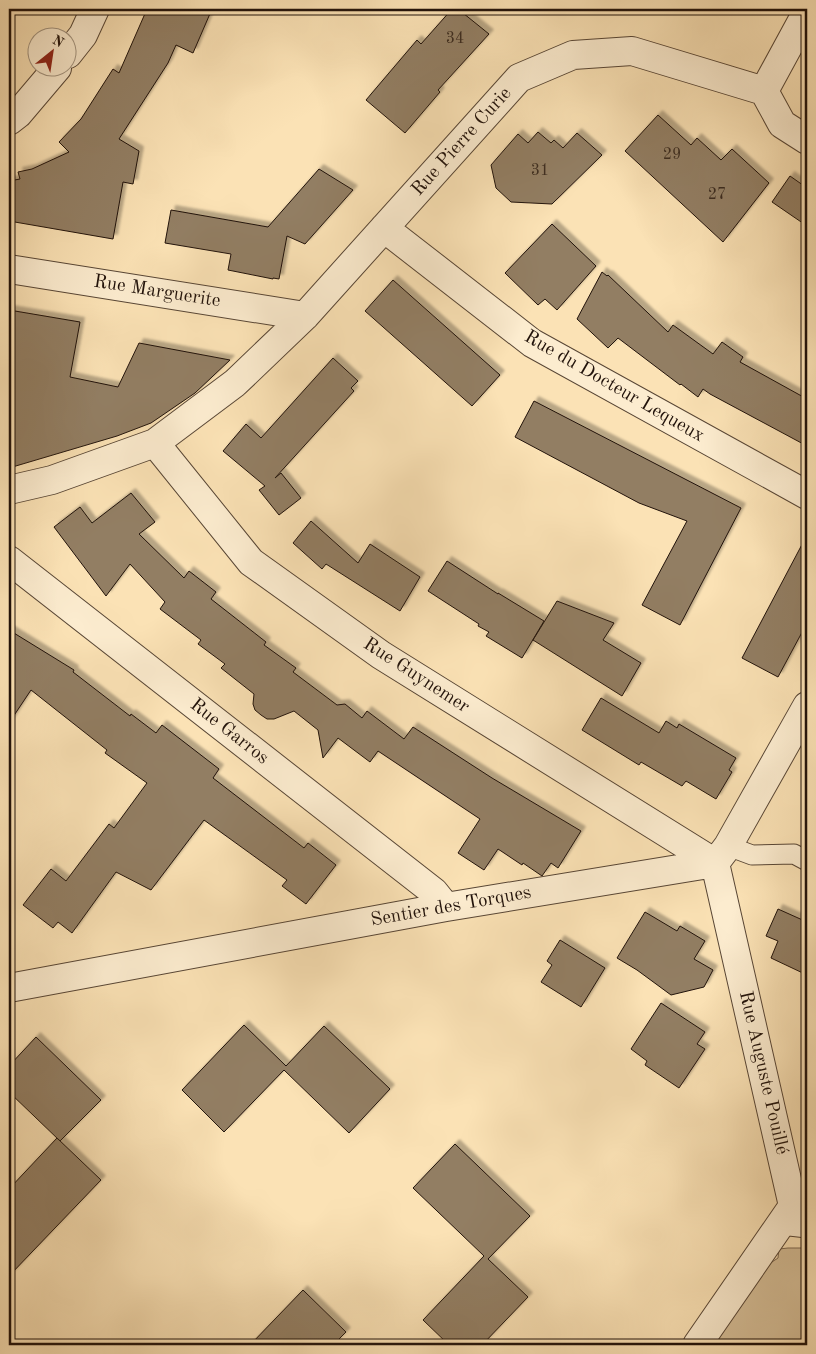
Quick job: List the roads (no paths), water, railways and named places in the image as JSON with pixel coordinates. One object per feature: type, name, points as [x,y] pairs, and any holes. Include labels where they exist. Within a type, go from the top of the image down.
[{"type":"street","points":[[78,41],[95,9]]},
{"type":"street","points":[[807,12],[764,91],[782,124],[807,140]]},
{"type":"street","name":"Rue Pierre Curie","points":[[9,490],[52,480],[155,444],[235,383],[305,316],[519,78],[573,55],[632,51],[764,91]]},
{"type":"street","points":[[9,121],[18,114],[49,78]]},
{"type":"street","name":"Rue du Docteur Lequeux","points":[[384,228],[532,343],[807,495]]},
{"type":"street","name":"Rue Marguerite","points":[[9,268],[305,316]]},
{"type":"street","name":"Rue Guynemer","points":[[155,444],[251,562],[381,655],[721,854]]},
{"type":"street","name":"Rue Garros","points":[[9,560],[434,892],[446,907]]},
{"type":"street","points":[[721,854],[807,706]]},
{"type":"street","name":"Sentier des Torques","points":[[9,988],[721,854]]},
{"type":"street","name":"Rue Auguste Pouillé","points":[[697,1345],[793,1206],[721,854]]},
{"type":"lane","points":[[721,854],[794,854],[807,861]]},
{"type":"lane","points":[[780,1225],[807,1228]]}]
